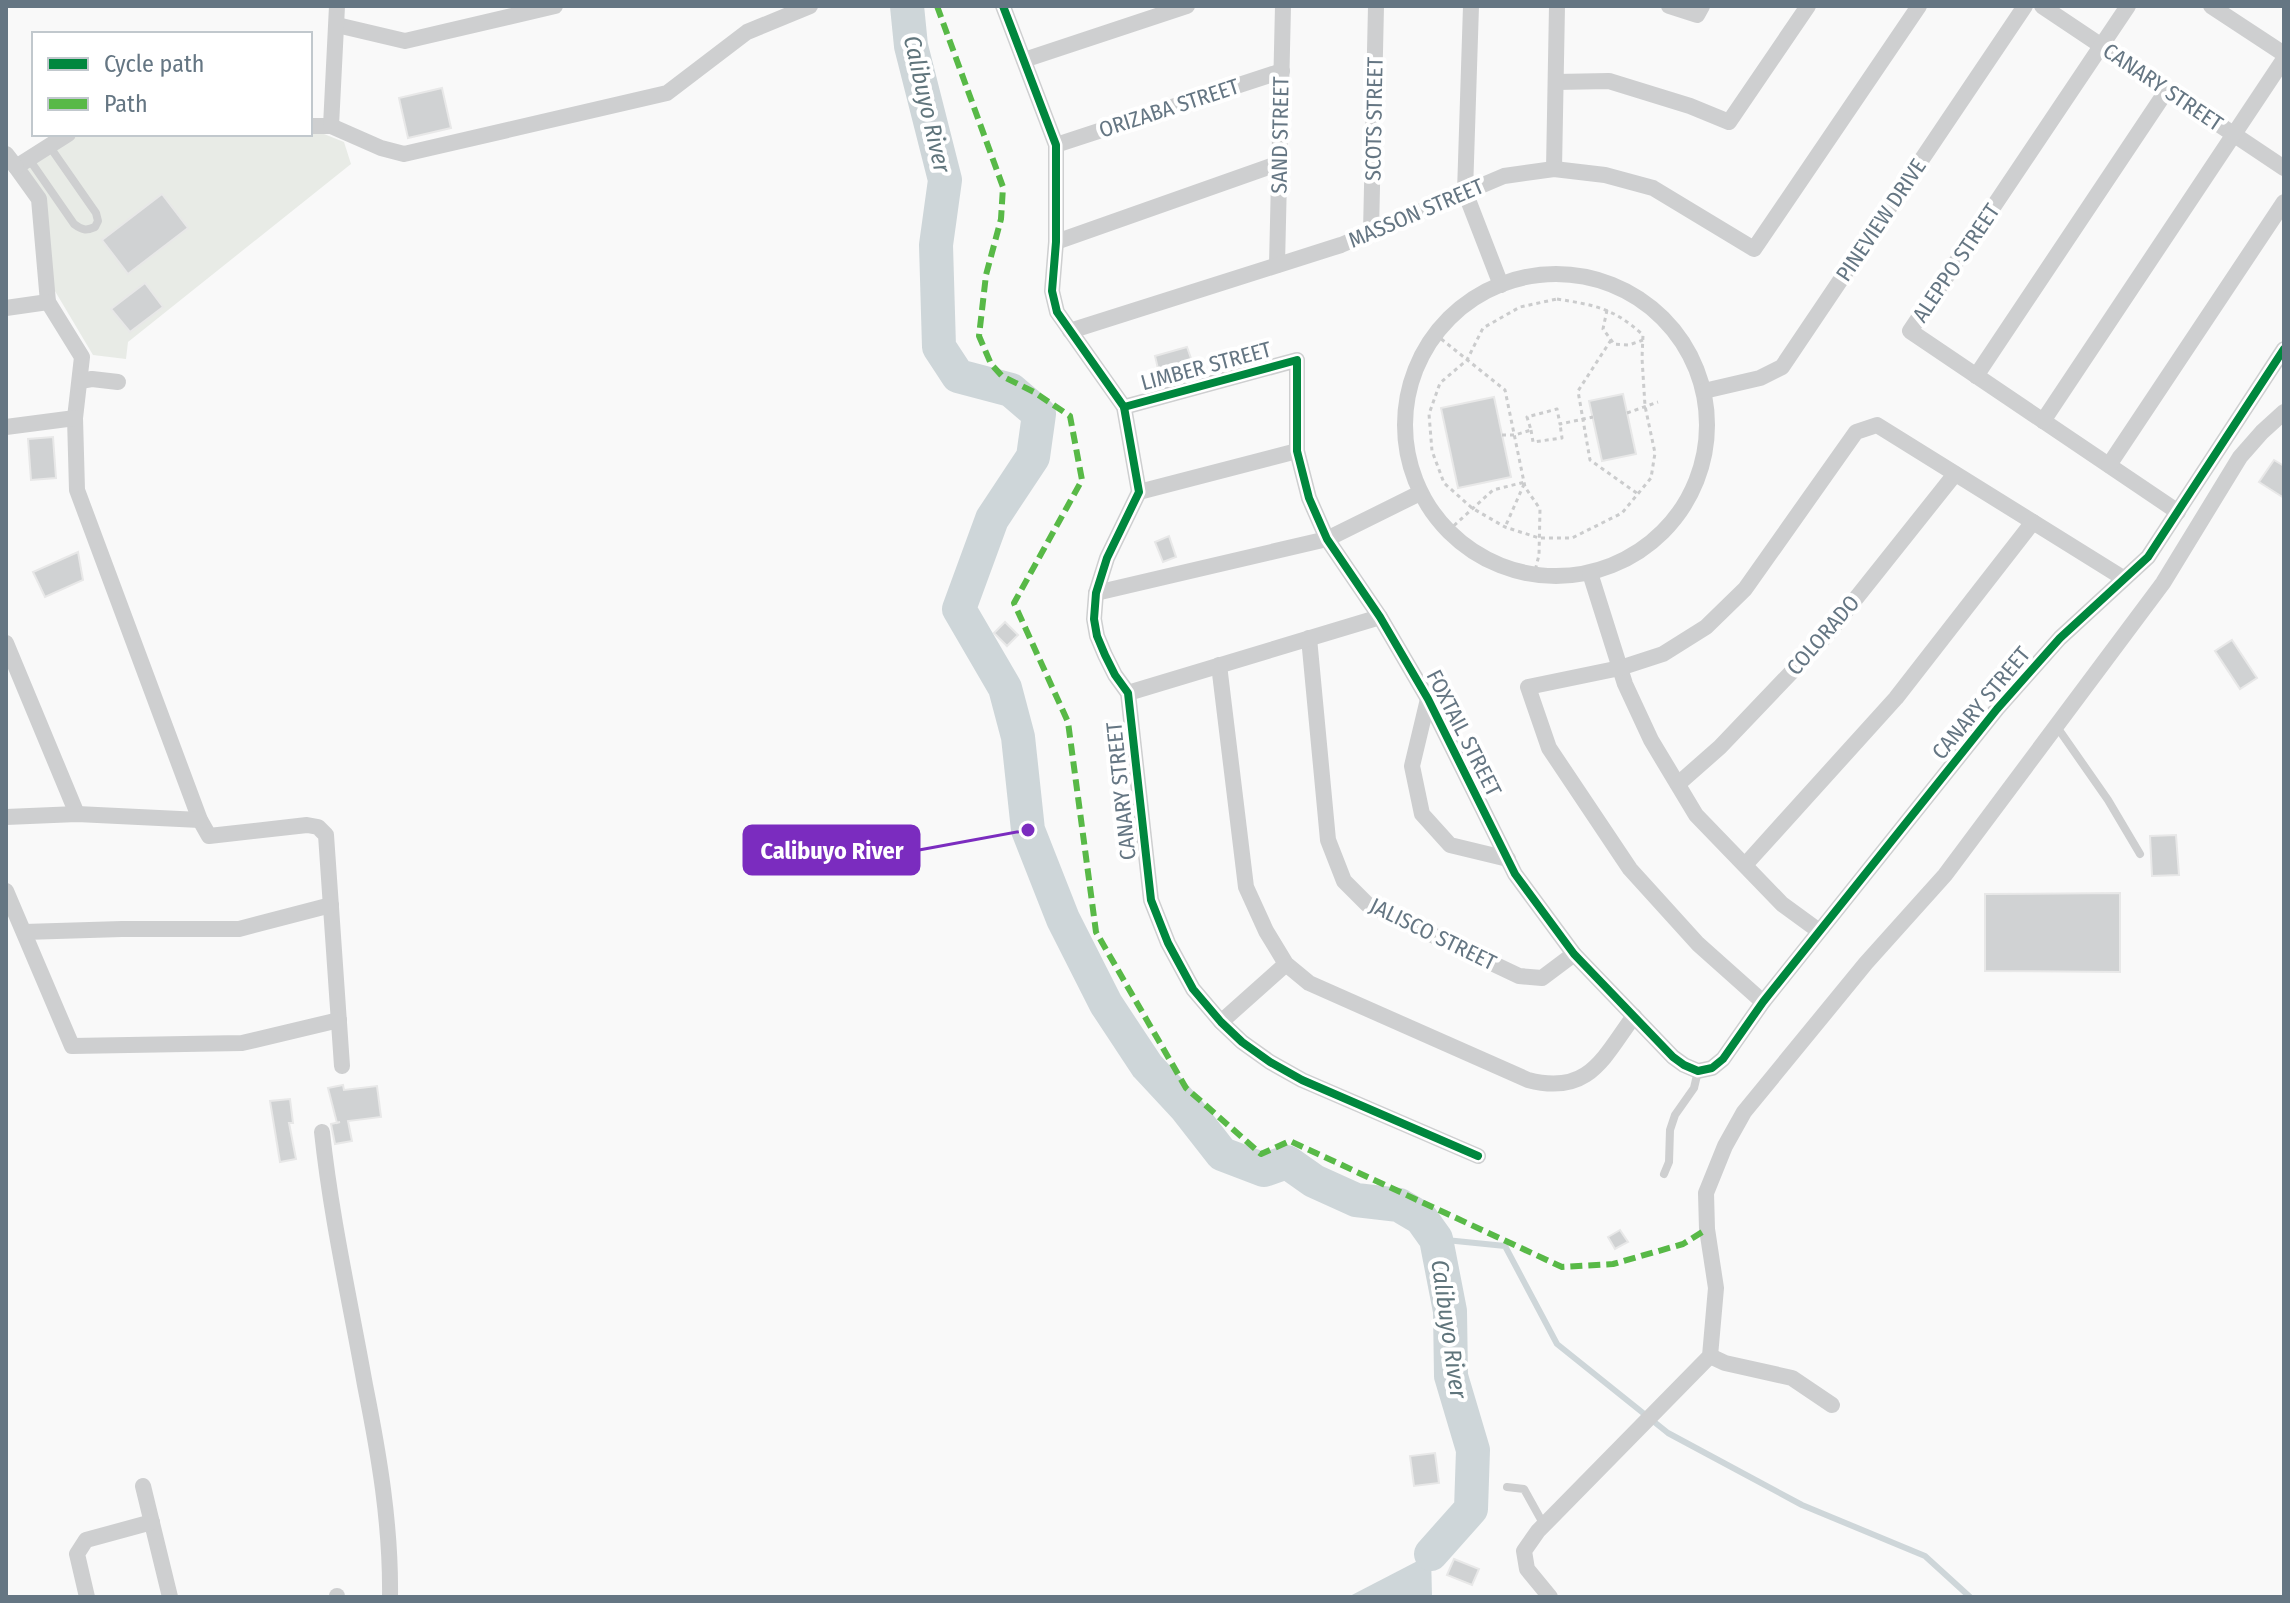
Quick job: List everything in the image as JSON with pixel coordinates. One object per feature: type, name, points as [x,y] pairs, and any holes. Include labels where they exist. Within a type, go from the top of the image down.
[{"type":"street","points":[[331,126],[337,6]]},
{"type":"street","points":[[337,25],[405,41],[555,6]]},
{"type":"street","points":[[312,126],[331,126],[381,148],[404,154],[667,93],[747,32],[810,6]]},
{"type":"street","points":[[1003,6],[1056,145],[1056,242],[1052,291],[1057,312],[1124,407],[1139,492],[1297,451]]},
{"type":"street","points":[[1024,60],[1187,6]]},
{"type":"street","name":"SAND STREET","points":[[1277,265],[1283,6]]},
{"type":"street","name":"SCOTS STREET","points":[[1371,232],[1376,6]]},
{"type":"street","points":[[1471,6],[1465,192],[1501,285]]},
{"type":"street","points":[[1554,169],[1557,6]]},
{"type":"street","points":[[1669,6],[1697,15],[1702,6]]},
{"type":"street","points":[[1556,82],[1609,81],[1690,106],[1729,122],[1808,6]]},
{"type":"street","name":"MASSON STREET","points":[[1070,331],[1341,245],[1504,176],[1554,169],[1605,175],[1653,188],[1754,249],[1919,6]]},
{"type":"street","name":"PINEVIEW DRIVE","points":[[1704,391],[1760,378],[1782,367],[2025,6]]},
{"type":"street","name":"CANARY STREET","points":[[2042,6],[2284,168]]},
{"type":"street","name":"ALEPPO STREET","points":[[2128,6],[1910,331],[2178,512]]},
{"type":"street","points":[[2043,421],[2235,135],[2284,56],[2211,6]]},
{"type":"street","name":"ORIZABA STREET","points":[[1056,145],[1282,71]]},
{"type":"street","points":[[1976,376],[2167,90]]},
{"type":"street","points":[[65,136],[17,160],[39,199],[48,302],[82,357],[75,418],[77,490],[200,820],[209,836],[307,825],[318,827],[326,835],[342,1066]]},
{"type":"street","points":[[1056,242],[1280,163]]},
{"type":"street","points":[[2109,465],[2284,202]]},
{"type":"street","points":[[1539,275],[1579,276],[1616,287],[1650,307],[1677,335],[1694,362],[1704,391],[1708,419],[1707,446],[1697,482],[1680,514],[1655,540],[1634,554],[1590,573],[1534,575],[1503,567],[1473,552],[1448,531],[1433,513],[1420,493],[1407,453],[1405,412],[1415,371],[1435,334],[1476,297],[1501,285],[1539,275]]},
{"type":"street","points":[[6,308],[48,302]]},
{"type":"street","name":"CANARY STREET","points":[[1698,1071],[1712,1068],[1723,1059],[1763,1002],[1997,709],[2060,638],[2148,557],[2284,349]]},
{"type":"street","name":"LIMBER STREET","points":[[1124,407],[1297,360]]},
{"type":"street","name":"FOXTAIL STREET","points":[[1297,360],[1297,451],[1316,519],[1380,617],[1428,699],[1515,874],[1574,954],[1673,1057],[1698,1071]]},
{"type":"street","points":[[80,381],[118,382]]},
{"type":"street","points":[[1550,1597],[1527,1569],[1524,1551],[1544,1525],[1707,1360],[1716,1288],[1706,1202],[1709,1183],[1744,1112],[1866,963],[1945,875],[2163,583],[2240,457],[2284,412]]},
{"type":"street","points":[[6,427],[75,418]]},
{"type":"street","points":[[1763,1002],[1698,944],[1630,869],[1549,748],[1528,687],[1620,668],[1663,654],[1706,627],[1745,589],[1856,432],[1877,425],[2123,578]]},
{"type":"street","name":"COLORADO","points":[[1678,784],[1720,747],[1826,636],[1955,474]]},
{"type":"street","name":"CANARY STREET","points":[[1139,492],[1107,558],[1096,593],[1094,619],[1097,636],[1115,675],[1128,693],[1151,900],[1180,967],[1193,989],[1242,1042],[1302,1080],[1478,1156]]},
{"type":"street","points":[[1096,593],[1327,539],[1420,493]]},
{"type":"street","points":[[1745,865],[1896,698],[2033,522]]},
{"type":"street","points":[[1590,573],[1620,668],[1651,740],[1696,815],[1782,904],[1819,931]]},
{"type":"street","points":[[1128,693],[1380,617]]},
{"type":"street","name":"JALISCO STREET","points":[[1309,638],[1328,840],[1344,881],[1367,904],[1519,976],[1542,978],[1574,954]]},
{"type":"street","points":[[6,643],[77,814]]},
{"type":"street","points":[[1219,665],[1246,887],[1266,931],[1286,964],[1309,983],[1528,1080],[1548,1086],[1586,1076],[1634,1016]]},
{"type":"street","points":[[1428,699],[1412,766],[1422,814],[1450,845],[1508,859]]},
{"type":"street","points":[[6,817],[77,814],[200,820]]},
{"type":"street","points":[[6,891],[72,1046],[242,1043],[339,1020]]},
{"type":"street","points":[[24,932],[239,929],[331,905]]},
{"type":"street","points":[[1221,1022],[1286,964]]},
{"type":"street","points":[[322,1132],[328,1184],[377,1446],[388,1523],[390,1597]]},
{"type":"street","points":[[1707,1360],[1792,1378],[1832,1405]]},
{"type":"street","points":[[143,1486],[170,1597]]},
{"type":"street","points":[[87,1597],[77,1554],[86,1540],[152,1522]]},
{"type":"lane","points":[[17,160],[74,224],[80,229],[95,227],[98,221],[96,213],[49,146]]},
{"type":"lane","points":[[2057,727],[2108,800],[2140,854]]},
{"type":"lane","points":[[1664,1174],[1669,1162],[1670,1130],[1675,1115],[1694,1088],[1698,1071]]},
{"type":"lane","points":[[1507,1487],[1524,1489],[1544,1525]]},
{"type":"path","points":[[1557,299],[1600,306],[1607,310],[1643,335],[1645,406],[1655,453],[1651,478],[1622,513],[1572,538],[1539,538],[1505,527],[1472,508],[1444,483],[1432,451],[1429,414],[1440,383],[1467,360],[1483,328],[1520,307],[1557,299]]},
{"type":"path","points":[[1607,310],[1603,329],[1614,344],[1629,345],[1643,340]]},
{"type":"path","points":[[1435,334],[1505,390],[1525,487],[1540,509],[1539,555],[1534,575]]},
{"type":"path","points":[[1611,340],[1578,391],[1590,460],[1638,494]]},
{"type":"path","points":[[1627,413],[1658,402]]},
{"type":"path","points":[[1557,409],[1562,438],[1533,442],[1531,430],[1527,417],[1557,409]]},
{"type":"path","points":[[1560,424],[1593,417]]},
{"type":"path","points":[[1502,435],[1531,430]]},
{"type":"path","points":[[1448,531],[1493,490],[1525,482]]},
{"type":"path","points":[[1505,527],[1525,482]]},
{"type":"shaded area","points":[[319,132],[344,142],[351,164],[128,342],[126,359],[93,355],[49,281],[27,170],[28,161],[59,136],[312,136]]},
{"type":"shaded area","points":[[1431,1554],[1432,1597],[1348,1597]]},
{"type":"building","points":[[442,88],[451,128],[408,138],[399,98]]},
{"type":"building","points":[[162,194],[188,228],[128,274],[102,240]]},
{"type":"building","points":[[145,283],[163,307],[130,332],[111,309]]},
{"type":"building","points":[[1187,347],[1193,364],[1159,373],[1155,356]]},
{"type":"building","points":[[1623,394],[1636,454],[1602,461],[1589,401]]},
{"type":"building","points":[[1494,397],[1511,477],[1458,488],[1441,408]]},
{"type":"building","points":[[53,437],[56,478],[31,480],[28,439]]},
{"type":"building","points":[[2274,460],[2284,466],[2284,498],[2259,482]]},
{"type":"building","points":[[1169,536],[1176,557],[1163,562],[1155,542]]},
{"type":"building","points":[[78,552],[83,580],[45,597],[33,572]]},
{"type":"building","points":[[1005,622],[1018,635],[1007,646],[994,633]]},
{"type":"building","points":[[2232,640],[2257,678],[2240,689],[2215,651]]},
{"type":"building","points":[[2176,835],[2179,875],[2152,876],[2150,836]]},
{"type":"building","points":[[2120,893],[2120,972],[1985,971],[1985,894]]},
{"type":"building","points":[[343,1085],[344,1090],[377,1086],[381,1117],[348,1121],[352,1141],[335,1144],[331,1124],[337,1123],[328,1088]]},
{"type":"building","points":[[290,1099],[293,1123],[289,1123],[296,1159],[280,1162],[270,1101]]},
{"type":"building","points":[[1620,1230],[1628,1242],[1615,1249],[1608,1237]]},
{"type":"building","points":[[1435,1453],[1439,1483],[1414,1486],[1410,1456]]},
{"type":"building","points":[[1454,1559],[1479,1569],[1472,1585],[1447,1575]]},
{"type":"waterway","name":"Calibuyo River","points":[[907,6],[911,46],[945,180],[936,245],[939,347],[958,376],[1011,390],[1039,414],[1033,457],[992,519],[959,609],[1005,688],[1018,737],[1028,830],[1063,919],[1106,1004],[1147,1066],[1186,1108],[1222,1154],[1264,1170],[1287,1162],[1314,1181],[1356,1200],[1399,1205],[1421,1218],[1436,1239],[1450,1311],[1451,1376],[1473,1450],[1471,1509],[1431,1554]]},
{"type":"waterway","points":[[1436,1239],[1505,1246],[1557,1344],[1668,1433],[1802,1505],[1925,1556],[1970,1597]]},
{"type":"marked path","points":[[937,6],[1003,187],[1001,219],[986,275],[979,336],[991,364],[1002,376],[1034,392],[1070,416],[1082,480],[1014,603],[1068,722],[1096,932],[1186,1088],[1261,1154],[1290,1141],[1562,1267],[1613,1264],[1683,1244],[1707,1229]]},
{"type":"cycle path","points":[[1003,6],[1056,145],[1056,242],[1052,291],[1057,312],[1124,407],[1139,492],[1107,558],[1096,593],[1094,619],[1105,655],[1128,693],[1151,900],[1168,943],[1193,989],[1221,1022],[1270,1062],[1302,1080],[1478,1156]]},
{"type":"cycle path","points":[[1124,407],[1297,360],[1297,451],[1309,498],[1327,539],[1380,617],[1428,699],[1515,874],[1574,954],[1673,1057],[1698,1071],[1712,1068],[1723,1059],[1763,1002],[1997,709],[2060,638],[2148,557],[2284,349]]},
{"type":"place","name":"Calibuyo River","points":[[1028,830]]}]
